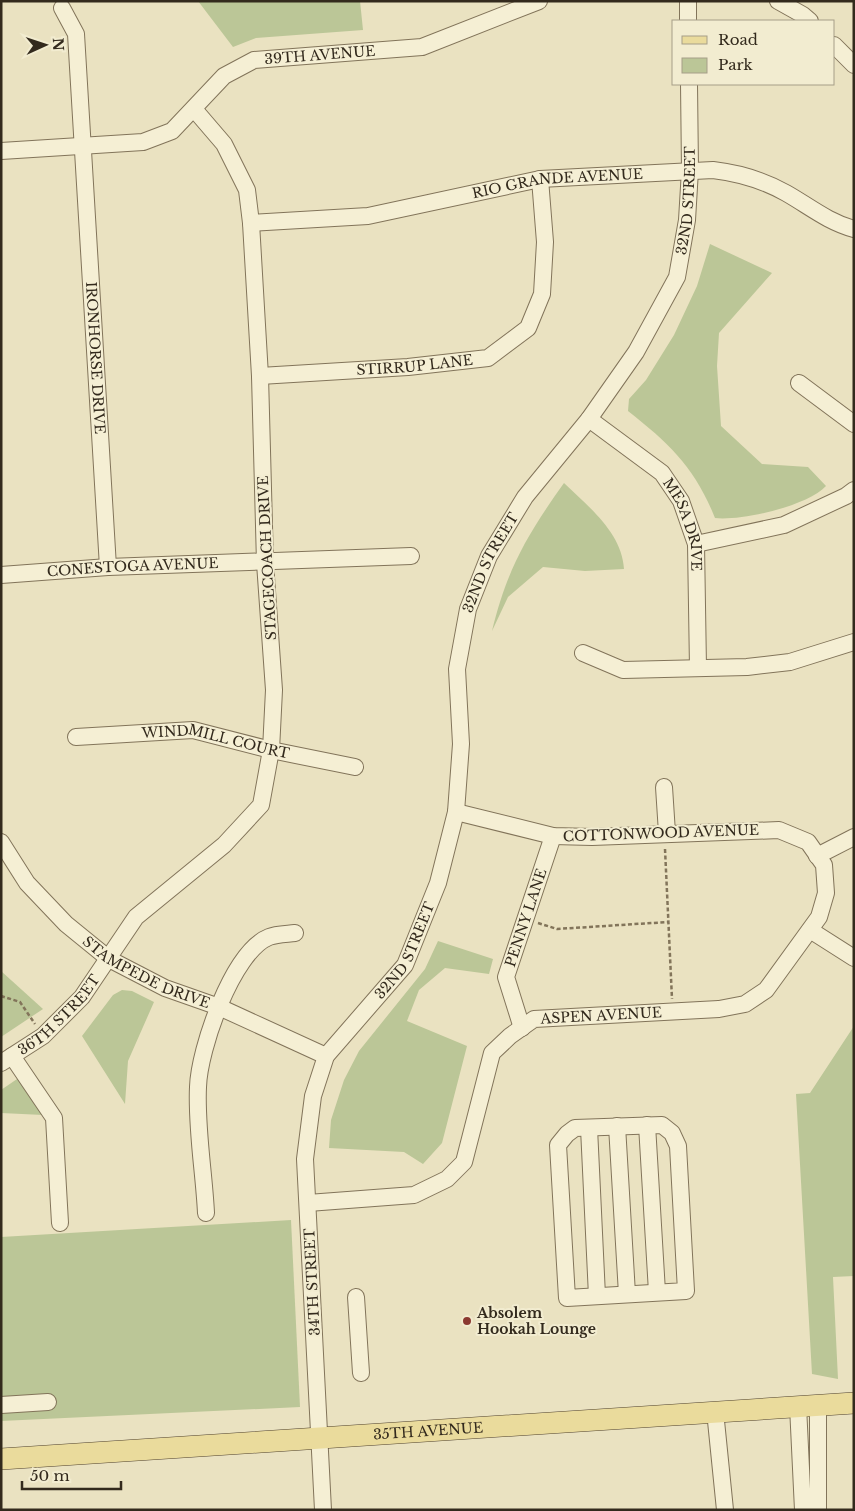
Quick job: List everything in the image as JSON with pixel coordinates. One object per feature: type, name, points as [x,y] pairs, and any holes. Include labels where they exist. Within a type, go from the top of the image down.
[{"type":"main road","name":"35TH AVENUE","points":[[1,1459],[854,1403]]},
{"type":"street","name":"39TH AVENUE","points":[[1,151],[144,142],[172,131],[224,76],[254,60],[422,47],[539,1]]},
{"type":"street","points":[[688,1],[688,20]]},
{"type":"street","points":[[778,1],[809,20]]},
{"type":"street","name":"IRONHORSE DRIVE","points":[[62,8],[76,34],[108,567]]},
{"type":"street","points":[[835,46],[854,64]]},
{"type":"street","name":"32ND STREET","points":[[326,1056],[406,965],[438,883],[456,812],[461,744],[457,669],[468,609],[489,556],[525,497],[589,419],[636,352],[677,277],[687,220],[690,170],[689,85]]},
{"type":"street","name":"STAGECOACH DRIVE","points":[[109,959],[136,917],[224,845],[261,805],[271,750],[274,690],[265,563],[260,376],[251,223],[247,190],[224,144],[194,109]]},
{"type":"street","name":"RIO GRANDE AVENUE","points":[[251,223],[368,216],[540,179],[713,170],[741,174],[785,192],[815,212],[854,229]]},
{"type":"street","name":"STIRRUP LANE","points":[[260,376],[408,367],[488,358],[528,328],[542,294],[545,242],[540,179]]},
{"type":"street","points":[[798,384],[854,424]]},
{"type":"street","name":"MESA DRIVE","points":[[589,419],[662,472],[681,501],[696,544],[698,668]]},
{"type":"street","points":[[696,544],[784,526],[846,496],[854,490]]},
{"type":"street","name":"CONESTOGA AVENUE","points":[[1,574],[108,567],[265,563],[411,556]]},
{"type":"street","points":[[583,653],[623,670],[747,667],[790,662],[854,642]]},
{"type":"street","name":"WINDMILL COURT","points":[[76,737],[193,730],[271,750],[355,767]]},
{"type":"street","points":[[664,787],[665,833]]},
{"type":"street","name":"COTTONWOOD AVENUE","points":[[456,812],[553,836],[592,837],[780,830],[808,842]]},
{"type":"street","name":"PENNY LANE","points":[[522,1028],[506,977],[527,920],[553,836]]},
{"type":"street","points":[[817,856],[854,837]]},
{"type":"street","name":"STAMPEDE DRIVE","points":[[1,842],[27,883],[66,924],[109,959],[165,988],[219,1007],[326,1056]]},
{"type":"street","name":"ASPEN AVENUE","points":[[308,1203],[414,1195],[446,1179],[464,1162],[492,1053],[534,1020],[719,1009],[745,1004],[766,990],[819,917],[826,892],[824,866],[808,842]]},
{"type":"street","points":[[810,930],[854,958]]},
{"type":"street","points":[[206,1213],[198,1089],[200,1061],[230,979],[250,954],[268,937],[295,933]]},
{"type":"street","name":"36TH STREET","points":[[7,1059],[43,1036],[82,997],[109,959]]},
{"type":"street","name":"34TH STREET","points":[[323,1510],[305,1158],[312,1096],[326,1056]]},
{"type":"street","points":[[7,1059],[54,1118],[60,1223]]},
{"type":"street","points":[[647,1125],[657,1292]]},
{"type":"street","points":[[647,1125],[662,1125],[672,1133],[678,1146],[686,1291],[567,1298],[558,1145],[575,1128],[647,1125]]},
{"type":"street","points":[[617,1126],[627,1294]]},
{"type":"street","points":[[589,1128],[597,1296]]},
{"type":"street","points":[[356,1297],[361,1373]]},
{"type":"street","points":[[1,1405],[48,1402]]},
{"type":"street","points":[[803,1510],[808,1406]]},
{"type":"street","points":[[808,1406],[818,1510]]},
{"type":"street","points":[[715,1411],[725,1510]]},
{"type":"path","points":[[665,833],[673,1012]]},
{"type":"path","points":[[527,920],[557,929],[668,922]]},
{"type":"path","points":[[1,996],[20,1002],[43,1036]]},
{"type":"green space","points":[[198,1],[360,1],[363,30],[256,38],[233,47]]},
{"type":"green space","points":[[710,244],[772,273],[719,333],[717,366],[721,426],[762,464],[808,467],[826,486],[805,500],[790,506],[741,517],[715,518],[699,485],[680,458],[669,446],[628,411],[629,399],[646,380],[674,335],[697,286]]},
{"type":"green space","points":[[564,483],[593,511],[611,532],[622,556],[624,569],[585,571],[543,567],[508,597],[492,631],[504,589],[520,553],[539,519]]},
{"type":"green space","points":[[438,941],[493,959],[489,974],[445,968],[419,990],[407,1021],[467,1046],[442,1143],[423,1164],[404,1152],[329,1148],[331,1120],[344,1080],[359,1051],[425,969]]},
{"type":"green space","points":[[1,971],[43,1009],[1,1037]]},
{"type":"green space","points":[[122,990],[132,991],[154,1002],[128,1061],[125,1104],[82,1036],[113,995]]},
{"type":"green space","points":[[854,1026],[854,1276],[833,1277],[838,1379],[812,1374],[796,1094],[810,1093]]},
{"type":"green space","points":[[20,1077],[43,1115],[1,1113],[1,1090]]},
{"type":"green space","points":[[291,1220],[300,1407],[1,1421],[1,1237]]},
{"type":"place","name":"Absolem Hookah Lounge","points":[[467,1321]]}]
